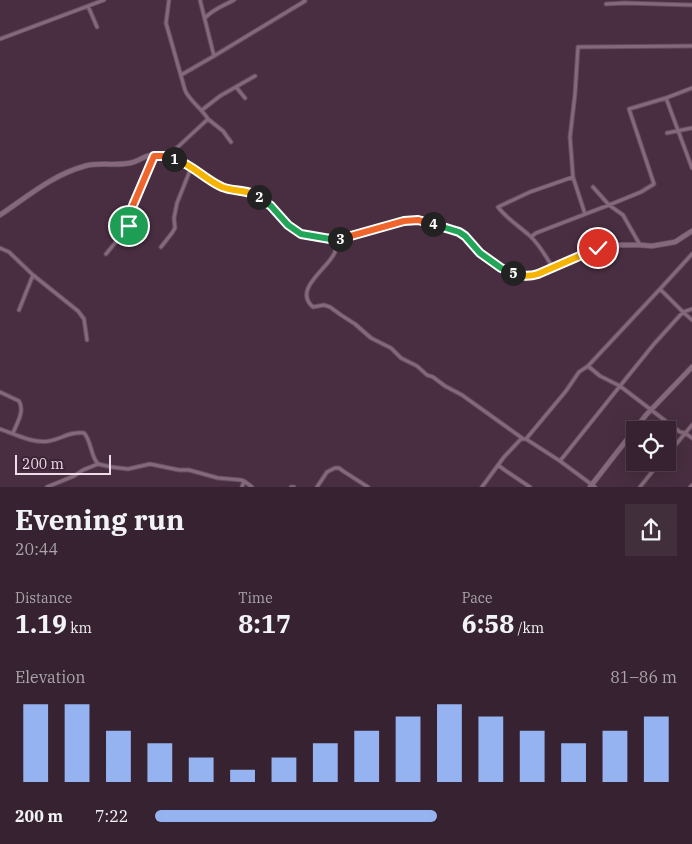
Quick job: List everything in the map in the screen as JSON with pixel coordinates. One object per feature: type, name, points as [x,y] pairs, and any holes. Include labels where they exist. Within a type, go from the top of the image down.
[{"type":"street","points":[[0,39],[104,0]]},
{"type":"street","points":[[169,0],[166,23],[187,95],[208,119],[223,131],[231,142]]},
{"type":"street","points":[[200,0],[214,56]]},
{"type":"street","points":[[205,18],[218,8],[234,0]]},
{"type":"street","points":[[181,75],[305,0]]},
{"type":"street","points":[[667,0],[667,5]]},
{"type":"street","points":[[606,4],[692,5]]},
{"type":"street","points":[[88,6],[97,27]]},
{"type":"street","points":[[585,214],[573,177],[570,137],[578,47],[692,46]]},
{"type":"street","points":[[202,110],[220,96],[254,76]]},
{"type":"street","points":[[236,88],[245,98]]},
{"type":"street","points":[[530,237],[641,192],[654,184],[629,109],[692,88]]},
{"type":"street","points":[[666,98],[692,168]]},
{"type":"street","points":[[167,157],[208,119]]},
{"type":"street","points":[[667,133],[692,128]]},
{"type":"street","points":[[0,215],[48,181],[67,173],[85,166],[103,163],[131,163],[150,155],[179,160],[223,187],[246,191],[258,196],[271,206],[288,225],[301,234],[336,240],[404,221],[418,220],[459,232],[480,253],[508,272],[523,276],[530,276],[553,268],[598,248],[640,244],[652,246],[675,242],[692,231]]},
{"type":"street","points":[[106,254],[129,226],[132,219],[131,210],[154,156]]},
{"type":"street","points":[[162,247],[175,228],[174,218],[177,203],[191,168]]},
{"type":"street","points":[[553,268],[542,250],[504,215],[498,207],[530,192],[573,177]]},
{"type":"street","points":[[593,187],[609,205],[623,215],[640,244]]},
{"type":"street","points":[[336,240],[332,257],[308,288],[307,294],[311,306],[324,305],[330,307],[357,325],[371,338],[391,348],[401,358],[462,395],[524,439],[560,461],[592,486],[633,431],[692,367]]},
{"type":"street","points":[[0,248],[9,252],[33,275],[78,311],[84,319],[87,340]]},
{"type":"street","points":[[482,486],[515,445],[524,439],[566,391],[579,372],[588,366],[692,254]]},
{"type":"street","points":[[19,310],[33,275]]},
{"type":"street","points":[[660,289],[692,320]]},
{"type":"street","points":[[560,461],[654,344],[683,312],[692,308]]},
{"type":"street","points":[[588,366],[600,376],[620,386],[680,432],[692,438]]},
{"type":"street","points":[[0,392],[21,403],[22,410],[13,433]]},
{"type":"street","points":[[676,444],[692,426]]},
{"type":"street","points":[[0,429],[28,439],[48,442],[78,432],[84,433],[90,442],[94,458],[98,464]]},
{"type":"street","points":[[47,486],[74,476],[98,464],[128,469],[150,464],[179,470],[189,470],[210,477],[240,480],[252,486]]},
{"type":"street","points":[[498,465],[530,486]]},
{"type":"street","points":[[317,486],[327,472],[339,468],[368,486]]},
{"type":"street","points":[[640,486],[652,471]]},
{"type":"street","points":[[242,486],[244,481]]},
{"type":"route","points":[[129,226],[132,219],[131,210],[154,156],[164,156],[179,160],[223,187],[246,191],[258,196],[271,206],[288,225],[301,234],[336,240],[404,221],[418,220],[459,232],[480,253],[501,268],[523,276],[538,274],[598,248]]}]
